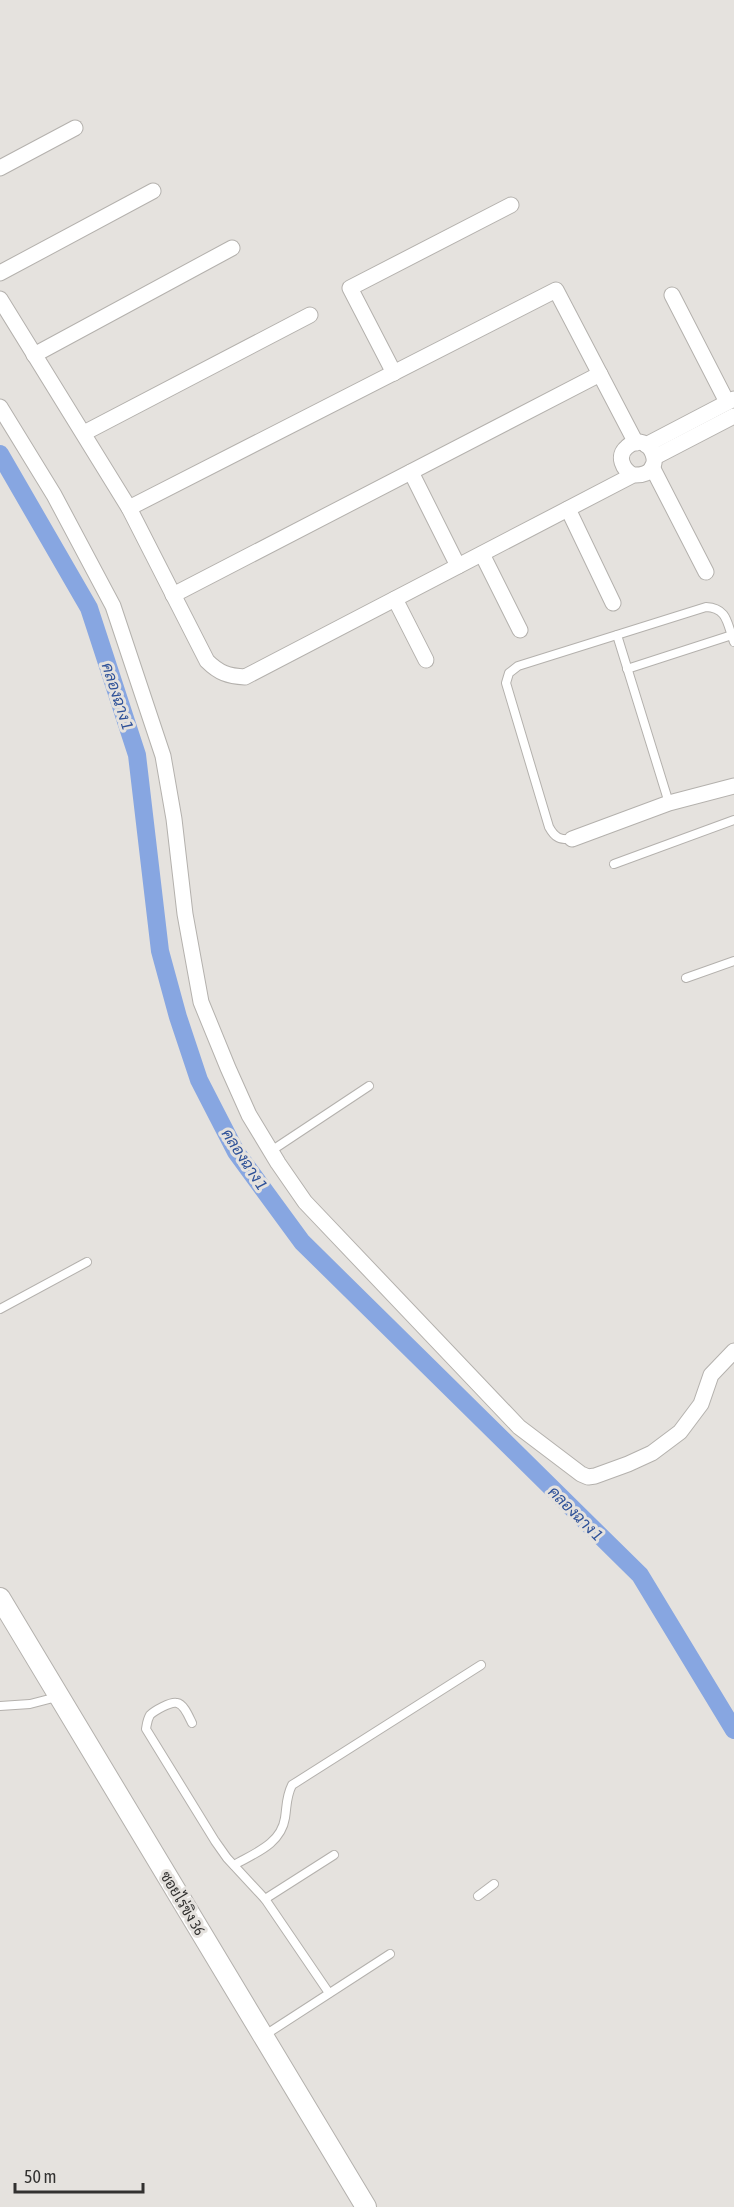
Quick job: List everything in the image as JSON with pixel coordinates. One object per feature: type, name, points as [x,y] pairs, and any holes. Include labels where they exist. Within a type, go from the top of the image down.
[{"type":"street","points":[[0,168],[75,128]]},
{"type":"street","points":[[0,273],[153,191]]},
{"type":"street","points":[[394,373],[350,288],[511,205]]},
{"type":"street","points":[[34,355],[231,248]]},
{"type":"street","points":[[129,508],[556,290],[600,374],[647,453],[706,572]]},
{"type":"street","points":[[633,475],[624,468],[622,457],[627,447],[647,453],[732,406],[672,295]]},
{"type":"street","points":[[0,299],[129,508],[207,661],[218,672],[230,676],[245,677],[633,475],[645,474],[647,453]]},
{"type":"street","points":[[84,433],[310,315]]},
{"type":"street","points":[[173,595],[600,374]]},
{"type":"street","points":[[0,407],[54,495],[113,606],[160,742],[174,819],[186,914],[201,1002],[245,1106],[271,1151],[305,1202],[512,1419],[581,1474],[588,1477],[628,1464],[652,1453],[680,1432],[701,1404],[711,1375],[731,1357]]},
{"type":"street","points":[[411,472],[458,566]]},
{"type":"street","points":[[568,509],[613,603]]},
{"type":"street","points":[[482,554],[520,630]]},
{"type":"street","points":[[395,599],[426,660]]},
{"type":"street","points":[[572,839],[669,803],[734,786]]},
{"type":"street","name":"ซอยไร่ขิง 36","points":[[0,1598],[366,2207]]},
{"type":"lane","points":[[572,839],[562,840],[555,836],[549,827],[506,683],[509,673],[518,666],[706,607],[716,607],[723,611],[733,639],[627,669]]},
{"type":"lane","points":[[616,635],[669,803]]},
{"type":"lane","points":[[614,864],[734,820]]},
{"type":"lane","points":[[686,978],[734,961]]},
{"type":"lane","points":[[271,1151],[369,1086]]},
{"type":"lane","points":[[0,1309],[87,1262]]},
{"type":"lane","points":[[234,1865],[279,1836],[285,1820],[286,1796],[292,1785],[481,1665]]},
{"type":"lane","points":[[0,1706],[30,1704],[59,1697]]},
{"type":"lane","points":[[192,1723],[183,1707],[174,1702],[152,1713],[147,1721],[147,1729],[215,1841],[265,1899],[329,1993]]},
{"type":"lane","points":[[265,1899],[334,1855]]},
{"type":"lane","points":[[478,1896],[494,1884]]},
{"type":"lane","points":[[263,2036],[390,1954]]},
{"type":"waterway","name":"คลองฉาง 1","points":[[0,454],[89,608],[137,755],[160,951],[178,1017],[199,1080],[236,1152],[302,1242],[640,1575],[734,1730]]}]
